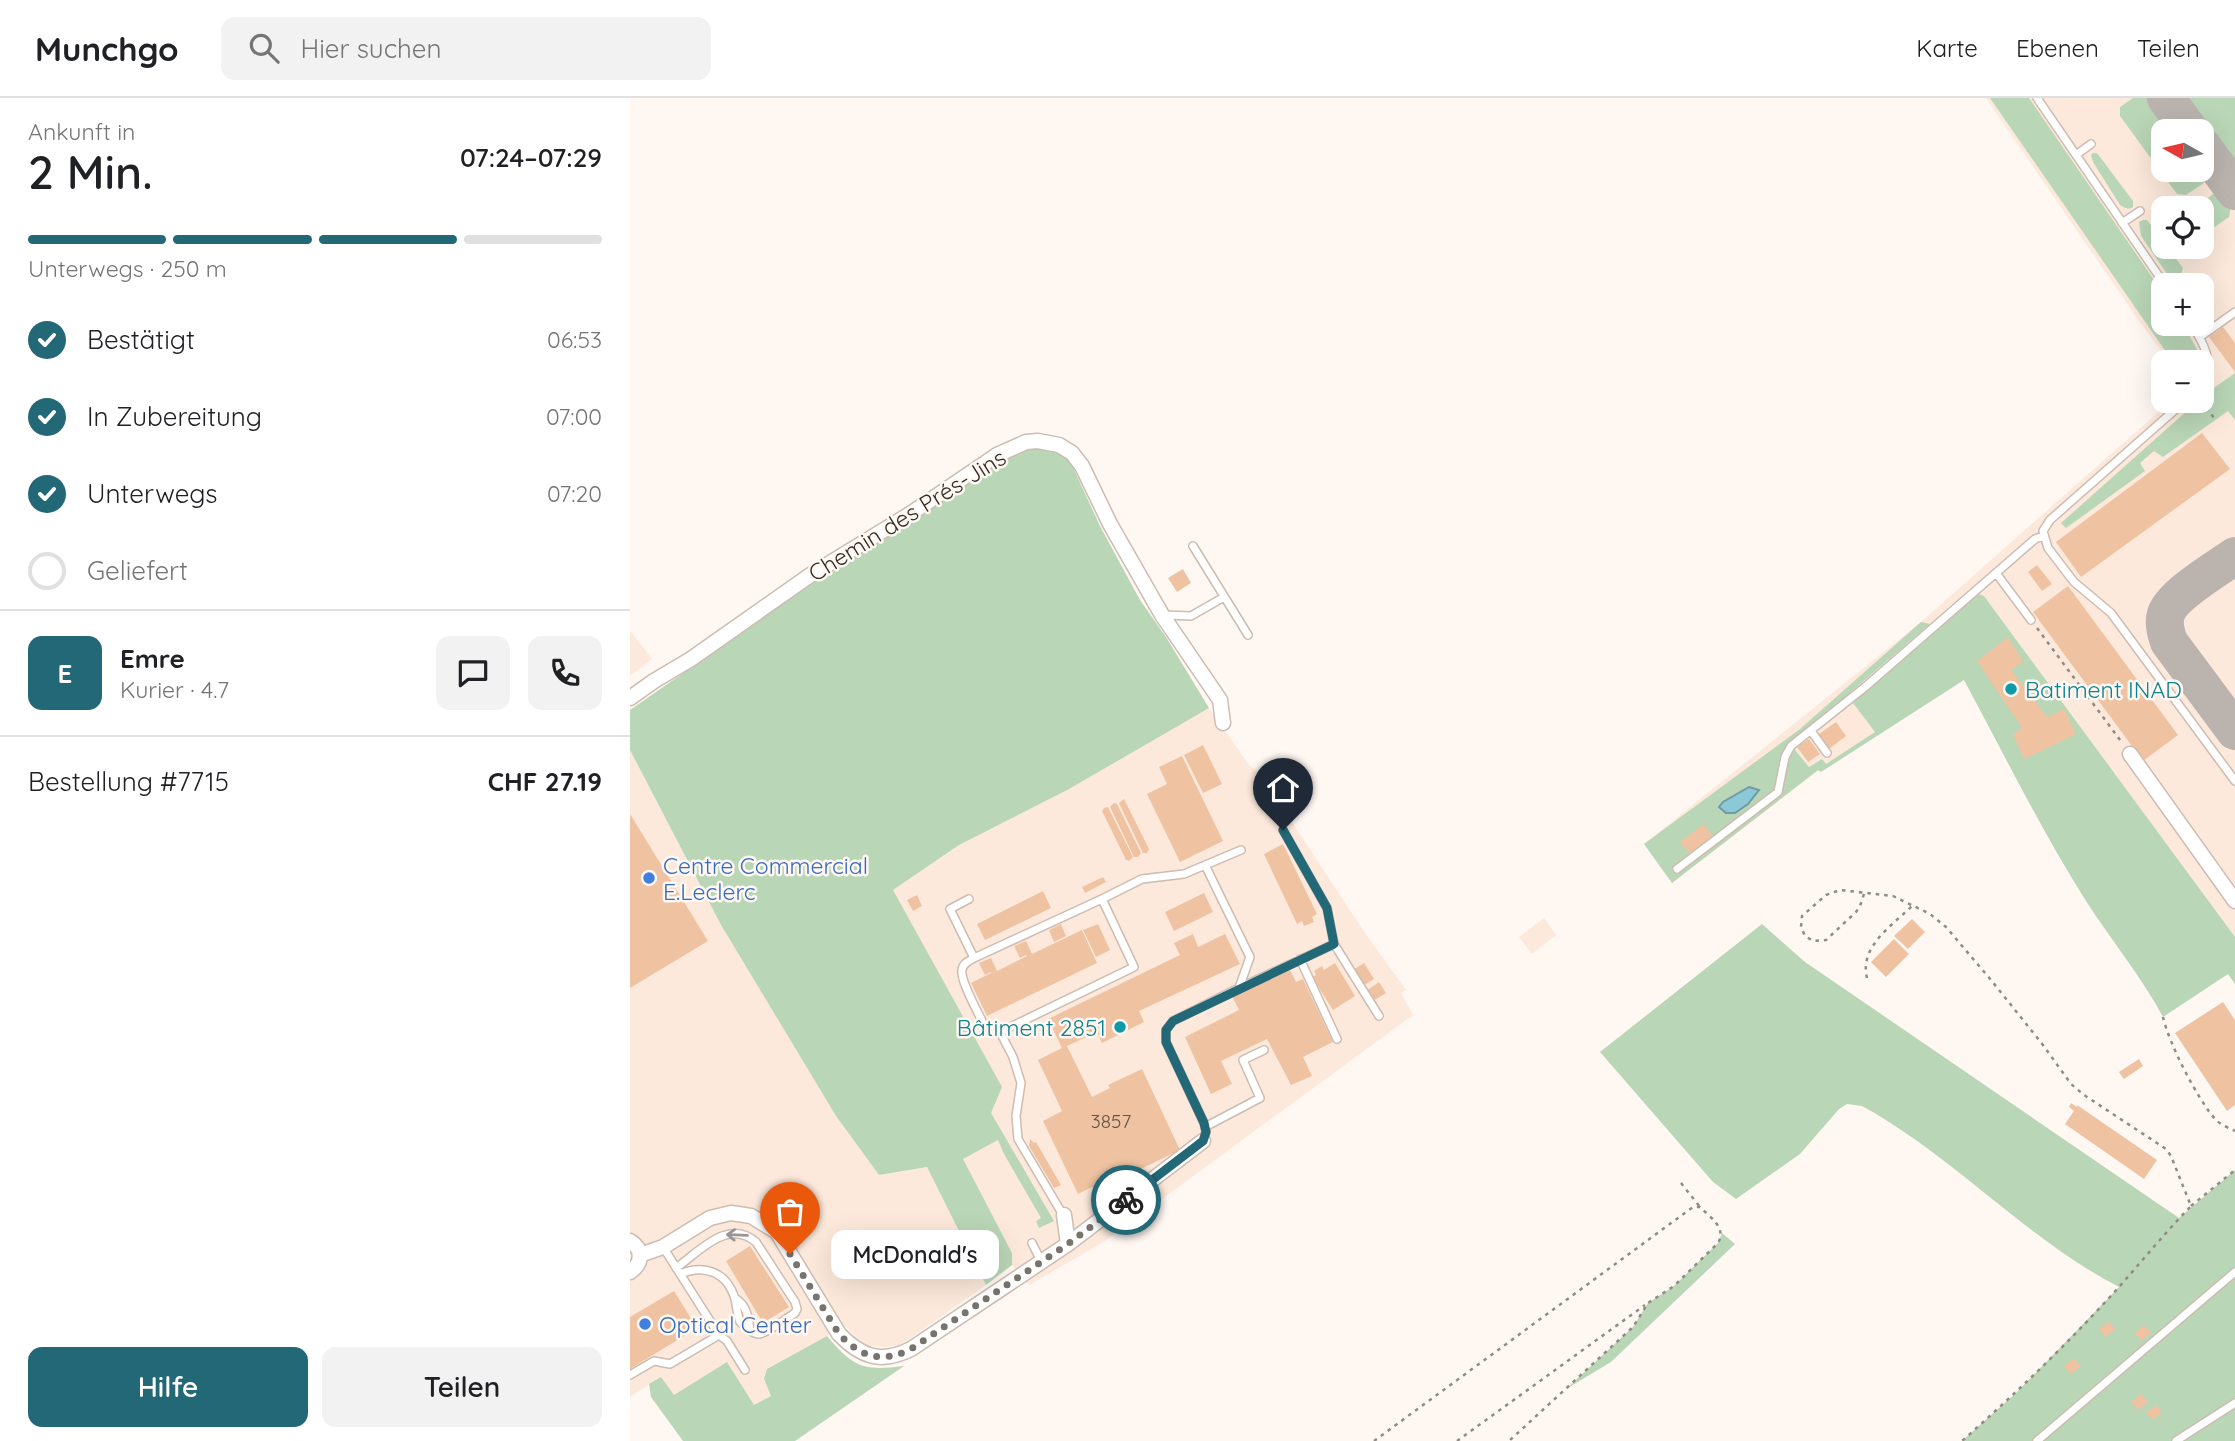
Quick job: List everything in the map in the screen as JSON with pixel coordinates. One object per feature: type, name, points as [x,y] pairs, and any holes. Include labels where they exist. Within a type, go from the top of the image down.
[{"type":"street","name":"Chemin des Prés-Jins","points":[[630,698],[691,659],[809,576],[880,533],[997,455],[1026,442],[1048,442],[1072,453],[1082,466],[1110,524],[1162,615],[1220,700],[1223,723]]},
{"type":"street","points":[[2130,754],[2235,901]]},
{"type":"street","points":[[640,1255],[663,1247],[697,1224],[720,1215],[740,1213],[760,1220],[777,1231],[839,1334],[869,1356],[897,1356],[1068,1244],[1204,1134]]},
{"type":"street","points":[[1064,1216],[1068,1244]]},
{"type":"street","points":[[630,1241],[636,1244],[640,1255],[637,1266],[630,1272]]},
{"type":"lane","points":[[2037,98],[2157,273]]},
{"type":"lane","points":[[2076,155],[2091,144]]},
{"type":"lane","points":[[2122,223],[2140,211]]},
{"type":"lane","points":[[2205,350],[2200,337],[2235,312]]},
{"type":"lane","points":[[2171,413],[2050,520],[2043,536],[2048,548],[2074,582],[2111,613],[2235,781]]},
{"type":"lane","points":[[1677,869],[1778,792],[1785,757],[1791,746],[1811,732],[2035,539],[2043,536]]},
{"type":"lane","points":[[1193,546],[1248,635]]},
{"type":"lane","points":[[1996,573],[2031,620]]},
{"type":"lane","points":[[1162,615],[1191,616],[1224,597]]},
{"type":"lane","points":[[1811,732],[1827,753]]},
{"type":"lane","points":[[1283,830],[1327,908],[1334,944],[1379,1016]]},
{"type":"lane","points":[[1064,1216],[1018,1139],[1016,1116],[1021,1083],[1013,1057],[1000,1032],[984,1025],[962,978],[962,968],[974,958],[1142,879],[1184,874],[1241,850]]},
{"type":"lane","points":[[1205,865],[1250,957],[1239,988]]},
{"type":"lane","points":[[1000,1032],[1134,967],[1102,899]]},
{"type":"lane","points":[[969,900],[950,909],[974,958]]},
{"type":"lane","points":[[1264,1050],[1243,1060],[1260,1098],[1204,1134],[1166,1042],[1166,1030],[1173,1021],[1334,944]]},
{"type":"lane","points":[[1300,959],[1337,1039]]},
{"type":"lane","points":[[739,1232],[757,1242],[796,1302],[797,1309],[795,1313],[759,1334],[740,1322],[735,1298],[722,1278],[702,1268],[678,1271],[718,1237],[739,1232]]},
{"type":"lane","points":[[1032,1243],[1041,1261]]},
{"type":"lane","points":[[663,1247],[719,1335],[727,1341],[745,1370]]},
{"type":"lane","points":[[2037,1441],[2235,1272]]},
{"type":"lane","points":[[630,1376],[654,1361],[670,1364],[719,1335]]},
{"type":"lane","points":[[2176,1441],[2235,1403]]},
{"type":"path","points":[[2210,413],[2215,419]]},
{"type":"path","points":[[2031,620],[2130,754]]},
{"type":"path","points":[[1864,894],[1856,912],[1826,940],[1813,941],[1805,936],[1801,927],[1802,916],[1826,895],[1840,890],[1893,896],[1930,914],[1946,927],[2043,1045],[2071,1084],[2084,1096],[2165,1149],[2171,1156],[2191,1206]]},
{"type":"path","points":[[1867,978],[1865,967],[1870,948],[1913,905]]},
{"type":"path","points":[[2163,1017],[2170,1042],[2200,1097],[2217,1122],[2235,1131]]},
{"type":"path","points":[[1962,1441],[2017,1392],[2093,1315],[2159,1238],[2191,1206],[2235,1170]]},
{"type":"path","points":[[1457,1441],[1674,1286],[1721,1238],[1720,1229],[1681,1183]]},
{"type":"path","points":[[1374,1441],[1693,1207],[1700,1207]]},
{"type":"path","points":[[1509,1441],[1633,1326],[1648,1303]]},
{"type":"shaded area","points":[[1986,98],[2235,98],[2235,937],[1984,596],[1853,703],[1875,732],[1819,770],[1672,883],[1644,844],[1921,622],[2157,413],[2214,413],[2214,350],[2161,350],[2137,318]]},
{"type":"shaded area","points":[[630,633],[652,659],[630,676]]},
{"type":"shaded area","points":[[1209,708],[1249,765],[1261,775],[1367,936],[1406,990],[1401,993],[1413,1015],[1102,1243],[1029,1285],[1012,1265],[1012,1253],[962,1159],[1004,1137],[893,890],[959,845]]},
{"type":"shaded area","points":[[630,750],[721,925],[836,1116],[879,1175],[927,1167],[986,1285],[901,1345],[864,1345],[845,1326],[767,1369],[764,1379],[771,1396],[754,1405],[673,1396],[661,1377],[630,1397]]},
{"type":"shaded area","points":[[1544,918],[1556,935],[1532,954],[1519,937]]},
{"type":"green space","points":[[1990,98],[2029,98],[2151,276],[2151,330]]},
{"type":"green space","points":[[2133,98],[2150,98],[2166,119],[2151,119],[2151,158],[2120,116],[2120,107]]},
{"type":"green space","points":[[2183,98],[2235,98],[2235,168],[2214,140],[2214,119],[2199,119]]},
{"type":"green space","points":[[2093,153],[2097,153],[2133,201],[2133,207],[2120,205],[2093,162]]},
{"type":"green space","points":[[2168,182],[2204,182],[2186,195],[2177,194]]},
{"type":"green space","points":[[2222,195],[2231,206],[2229,217],[2214,227],[2214,196],[2210,196]]},
{"type":"green space","points":[[2147,220],[2151,226],[2151,251],[2141,236],[2139,222]]},
{"type":"green space","points":[[2157,259],[2176,259],[2183,268],[2182,273],[2166,273]]},
{"type":"green space","points":[[2155,336],[2190,336],[2197,350],[2165,350]]},
{"type":"green space","points":[[2235,373],[2235,420],[2228,411],[2163,457],[2154,451],[2140,463],[2145,471],[2066,528],[2061,523],[2185,413],[2214,413],[2214,388]]},
{"type":"green space","points":[[1045,448],[1057,451],[1071,463],[1100,526],[1140,600],[1209,708],[1069,789],[959,845],[893,890],[1002,1087],[991,1113],[1054,1221],[1039,1228],[1036,1221],[1041,1218],[998,1140],[963,1159],[1012,1253],[1012,1265],[986,1285],[927,1167],[879,1175],[836,1116],[721,925],[630,750],[630,710],[768,611],[1007,457],[1023,450]]},
{"type":"green space","points":[[1976,593],[1984,596],[2235,937],[2235,984],[2228,974],[2163,1017],[2069,874],[1964,680],[1821,772],[1818,770],[1672,883],[1644,844],[1800,729],[1921,622],[1930,624],[1790,744],[1809,767],[1822,759],[1826,764],[1875,732],[1853,703]]},
{"type":"green space","points":[[1762,924],[1805,962],[2179,1218],[2235,1170],[2235,1441],[1962,1441],[2017,1392],[2119,1287],[2053,1246],[1928,1149],[1862,1106],[1847,1104],[1839,1109],[1800,1154],[1736,1199],[1713,1182],[1600,1052]]},
{"type":"green space","points":[[1722,1233],[1735,1244],[1611,1362],[1566,1389],[1633,1327],[1648,1303],[1674,1286],[1718,1243]]},
{"type":"green space","points":[[827,1336],[845,1355],[860,1365],[878,1368],[904,1366],[795,1441],[683,1441],[651,1397],[649,1384],[661,1377],[674,1395],[727,1362],[754,1405],[771,1396],[764,1379],[767,1369]]},
{"type":"water","points":[[1749,787],[1759,790],[1748,804],[1735,813],[1726,813],[1719,807],[1723,802]]},
{"type":"building","points":[[2223,327],[2235,343],[2235,372],[2209,337]]},
{"type":"building","points":[[2202,433],[2230,469],[2081,577],[2056,542]]},
{"type":"building","points":[[2037,565],[2052,584],[2042,591],[2028,572]]},
{"type":"building","points":[[1183,569],[1191,583],[1177,592],[1168,578]]},
{"type":"building","points":[[2068,586],[2178,735],[2143,761],[2033,612]]},
{"type":"building","name":"Batiment INAD","points":[[2008,637],[2023,661],[2011,670],[2047,717],[2064,709],[2076,734],[2024,759],[2013,734],[2022,728],[1977,661]]},
{"type":"building","points":[[1836,722],[1846,736],[1829,749],[1819,734]]},
{"type":"building","points":[[1809,739],[1820,754],[1808,762],[1797,747]]},
{"type":"building","points":[[1203,745],[1222,784],[1203,793],[1184,755]]},
{"type":"building","points":[[1182,756],[1223,841],[1180,862],[1147,794],[1167,784],[1159,767]]},
{"type":"building","points":[[1124,799],[1149,849],[1147,853],[1143,853],[1119,803]]},
{"type":"building","points":[[1114,803],[1117,804],[1141,853],[1138,857],[1134,857],[1110,807]]},
{"type":"building","points":[[1108,807],[1133,857],[1129,861],[1126,860],[1102,811]]},
{"type":"building","name":"Centre Commercial E.Leclerc","points":[[630,814],[708,941],[630,988]]},
{"type":"building","points":[[1704,824],[1713,837],[1690,854],[1680,842]]},
{"type":"building","points":[[1283,844],[1317,914],[1312,917],[1314,922],[1304,926],[1302,921],[1297,924],[1264,854]]},
{"type":"building","points":[[1103,877],[1106,882],[1085,893],[1082,887]]},
{"type":"building","points":[[1043,891],[1051,908],[985,940],[977,924]]},
{"type":"building","points":[[1204,893],[1213,912],[1174,931],[1165,912]]},
{"type":"building","points":[[917,895],[922,906],[913,911],[907,900]]},
{"type":"building","points":[[1912,919],[1925,932],[1908,949],[1894,936]]},
{"type":"building","points":[[1061,924],[1066,936],[1054,942],[1049,930]]},
{"type":"building","points":[[1098,924],[1110,950],[1096,957],[1083,930]]},
{"type":"building","points":[[1082,930],[1097,963],[987,1016],[971,983],[991,973],[985,975],[979,963],[991,958],[997,971],[1027,956],[1020,958],[1014,946],[1026,941],[1032,954]]},
{"type":"building","points":[[1193,934],[1198,947],[1225,934],[1240,964],[1139,1011],[1144,1022],[1102,1043],[1097,1032],[1067,1046],[1092,1097],[1110,1088],[1108,1085],[1142,1069],[1180,1150],[1097,1190],[1094,1186],[1078,1194],[1043,1121],[1062,1111],[1038,1060],[1062,1048],[1048,1019],[1180,955],[1174,943]]},
{"type":"building","points":[[1894,939],[1909,954],[1886,977],[1871,962]]},
{"type":"building","points":[[1335,963],[1355,996],[1333,1010],[1312,977],[1316,975],[1314,971],[1322,966],[1324,970]]},
{"type":"building","points":[[1364,963],[1374,979],[1363,986],[1353,970]]},
{"type":"building","points":[[1289,968],[1296,982],[1303,979],[1333,1042],[1303,1057],[1312,1076],[1291,1085],[1267,1039],[1221,1061],[1232,1084],[1211,1094],[1185,1037],[1239,1010],[1232,996]]},
{"type":"building","points":[[1379,982],[1386,993],[1373,1001],[1366,991]]},
{"type":"building","points":[[2223,1002],[2235,1020],[2235,1105],[2227,1111],[2175,1033]]},
{"type":"building","points":[[2139,1059],[2143,1066],[2124,1079],[2119,1072]]},
{"type":"building","points":[[2071,1103],[2157,1160],[2144,1179],[2065,1124],[2074,1111],[2069,1107]]},
{"type":"building","points":[[1030,1139],[1036,1142],[1061,1185],[1054,1188],[1029,1146]]},
{"type":"building","points":[[750,1246],[789,1307],[763,1323],[726,1261]]},
{"type":"building","points":[[674,1291],[697,1328],[630,1369],[630,1317]]},
{"type":"building","points":[[2109,1321],[2115,1329],[2105,1337],[2099,1329]]},
{"type":"building","points":[[2144,1325],[2151,1333],[2141,1341],[2135,1333]]},
{"type":"building","points":[[2074,1358],[2081,1366],[2071,1374],[2064,1366]]},
{"type":"building","points":[[2141,1394],[2148,1402],[2138,1410],[2131,1402]]},
{"type":"building","points":[[2157,1405],[2162,1413],[2152,1420],[2146,1412]]},
{"type":"taxiway","points":[[2166,98],[2181,119]]},
{"type":"taxiway","points":[[2214,162],[2235,191]]},
{"type":"taxiway","points":[[2235,556],[2196,582],[2177,599],[2166,614],[2165,621],[2169,642],[2235,731]]},
{"type":"way so far","points":[[790,1254],[839,1334],[849,1344],[869,1356],[897,1356],[1068,1244],[1126,1200]]},
{"type":"place","name":"Batiment INAD","points":[[2011,689]]},
{"type":"place","name":"Centre Commercial E.Leclerc","points":[[649,878]]},
{"type":"place","name":"Bâtiment 2851","points":[[1120,1027]]},
{"type":"place","name":"McDonald's","points":[[790,1254]]},
{"type":"place","name":"Optical Center","points":[[645,1324]]},
{"type":"route","points":[[1126,1200],[1203,1141],[1206,1132],[1166,1042],[1166,1030],[1173,1021],[1334,944],[1327,908],[1283,830]]}]
